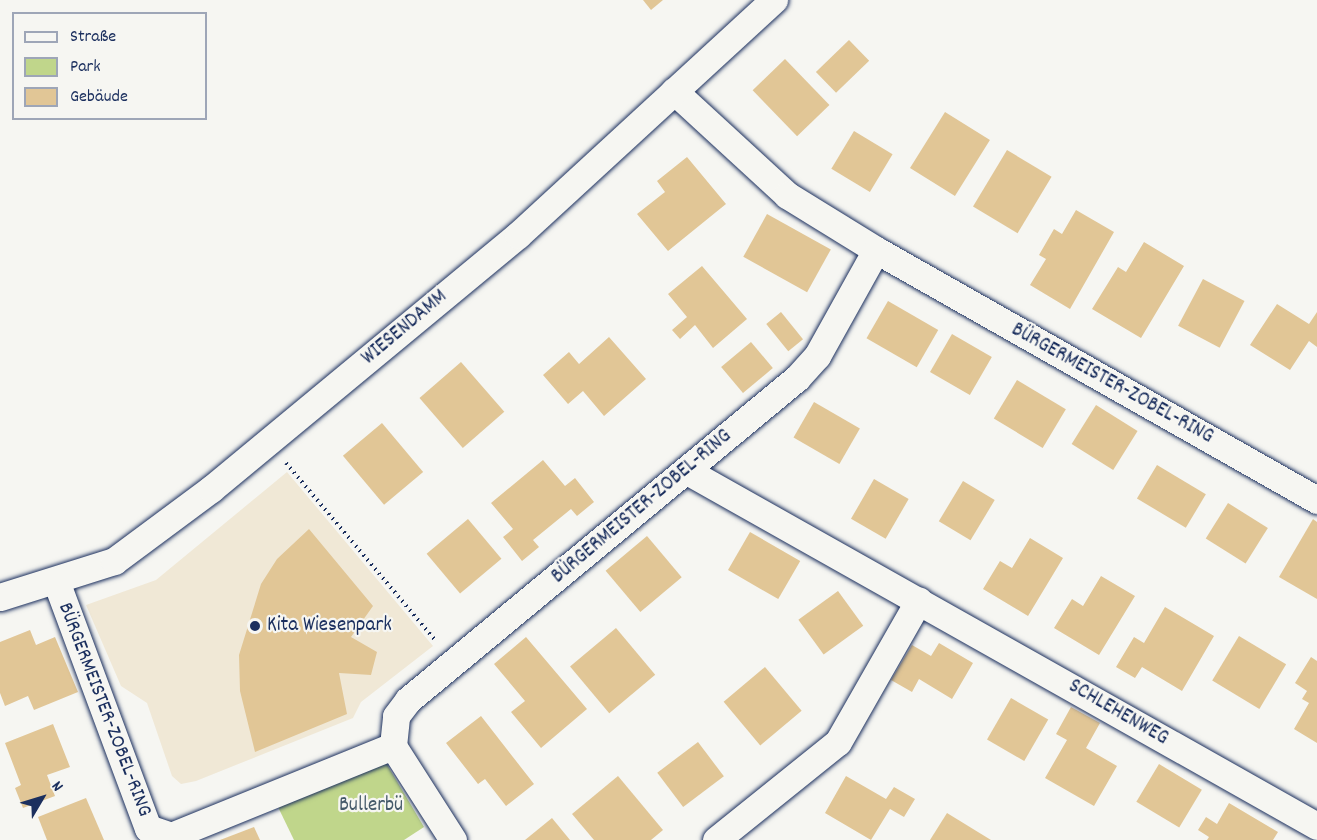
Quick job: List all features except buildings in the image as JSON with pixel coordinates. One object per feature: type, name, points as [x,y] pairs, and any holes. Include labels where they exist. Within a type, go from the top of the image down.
[{"type":"street","name":"WIESENDAMM","points":[[0,597],[114,561],[269,441],[518,235],[774,0]]},
{"type":"street","name":"BÜRGERMEISTER-ZOBEL-RING","points":[[674,91],[787,195],[876,250],[1317,500]]},
{"type":"street","name":"BÜRGERMEISTER-ZOBEL-RING","points":[[56,581],[148,828],[171,836],[393,746],[396,716],[408,700],[797,378],[817,356],[876,250]]},
{"type":"street","name":"SCHLEHENWEG","points":[[687,471],[1317,826]]},
{"type":"street","points":[[716,840],[838,742],[919,600]]},
{"type":"street","points":[[393,746],[453,840]]},
{"type":"path","points":[[269,441],[454,662]]},
{"type":"shaded area","name":"Kita Wiesenpark","points":[[287,472],[433,646],[361,702],[353,718],[196,781],[181,784],[172,776],[147,703],[121,686],[86,605],[156,580]]},
{"type":"green space","name":"Bullerbü","points":[[385,761],[424,827],[404,840],[294,840],[278,807]]},
{"type":"place","name":"Kita Wiesenpark","points":[[255,626]]}]
